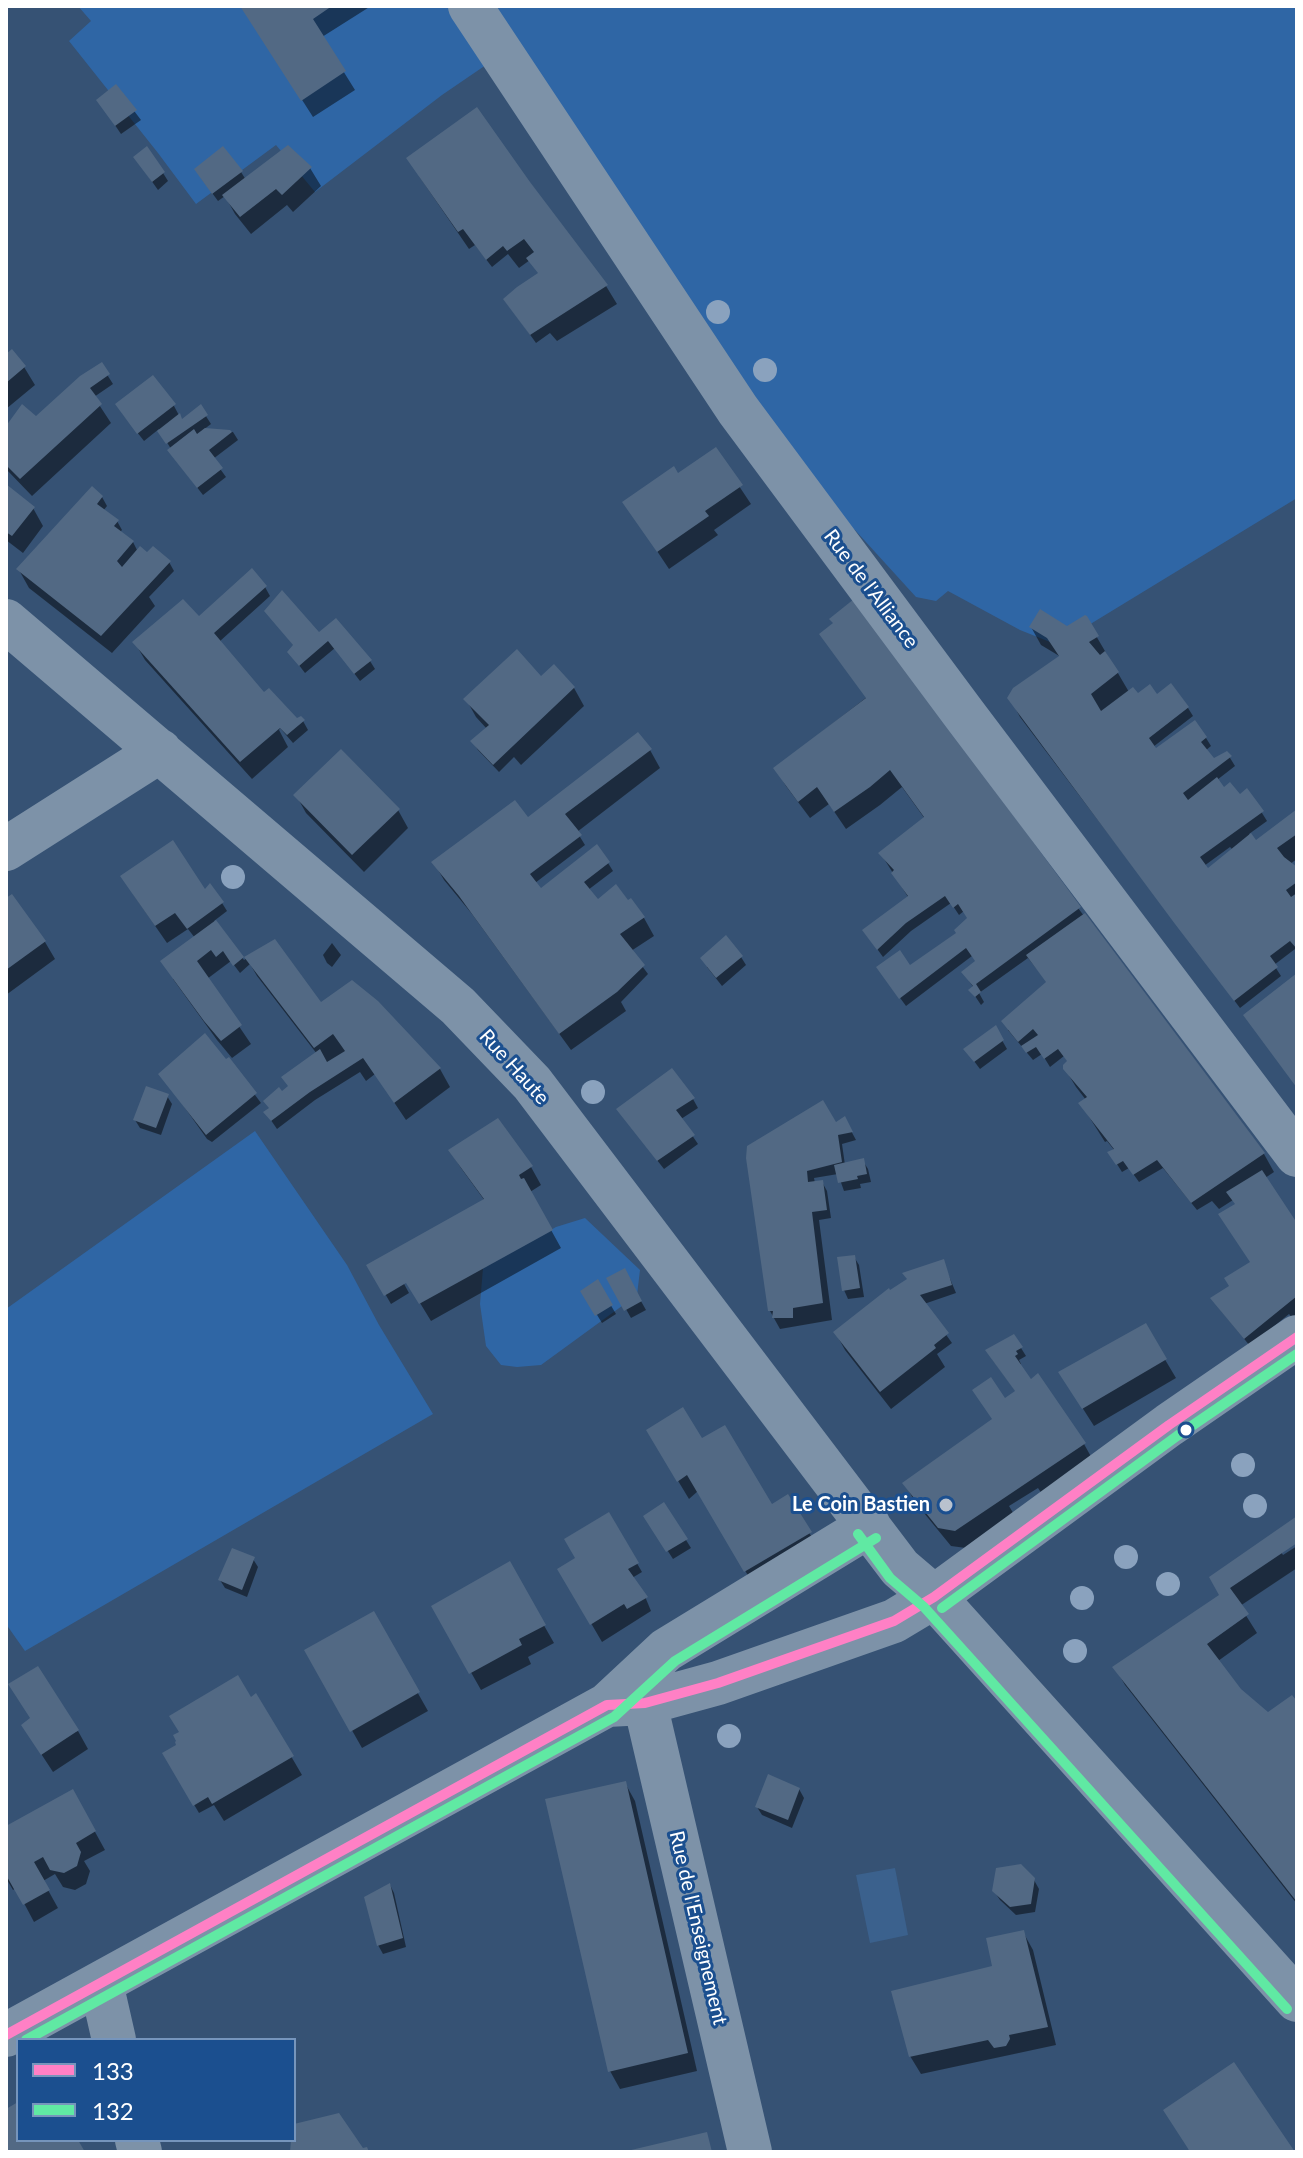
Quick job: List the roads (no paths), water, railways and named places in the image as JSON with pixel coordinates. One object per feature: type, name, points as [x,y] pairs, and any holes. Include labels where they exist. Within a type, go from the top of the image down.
[{"type":"street","name":"Rue de l'Alliance","points":[[470,6],[738,410],[1297,1155]]},
{"type":"street","name":"Rue Haute","points":[[6,621],[458,1006],[532,1083],[900,1568],[934,1597],[1297,2000]]},
{"type":"street","points":[[6,849],[160,751]]},
{"type":"street","points":[[626,1704],[718,1683],[894,1621],[934,1597],[1169,1425],[1297,1337]]},
{"type":"street","points":[[626,1704],[666,1650],[869,1526]]},
{"type":"street","points":[[6,2035],[626,1704],[866,1604],[884,1591],[900,1568]]},
{"type":"street","name":"Rue de l'Enseignement","points":[[626,1704],[750,2152]]},
{"type":"street","points":[[101,1983],[114,2038]]},
{"type":"place","name":"Le Coin Bastien","points":[[946,1505]]}]
